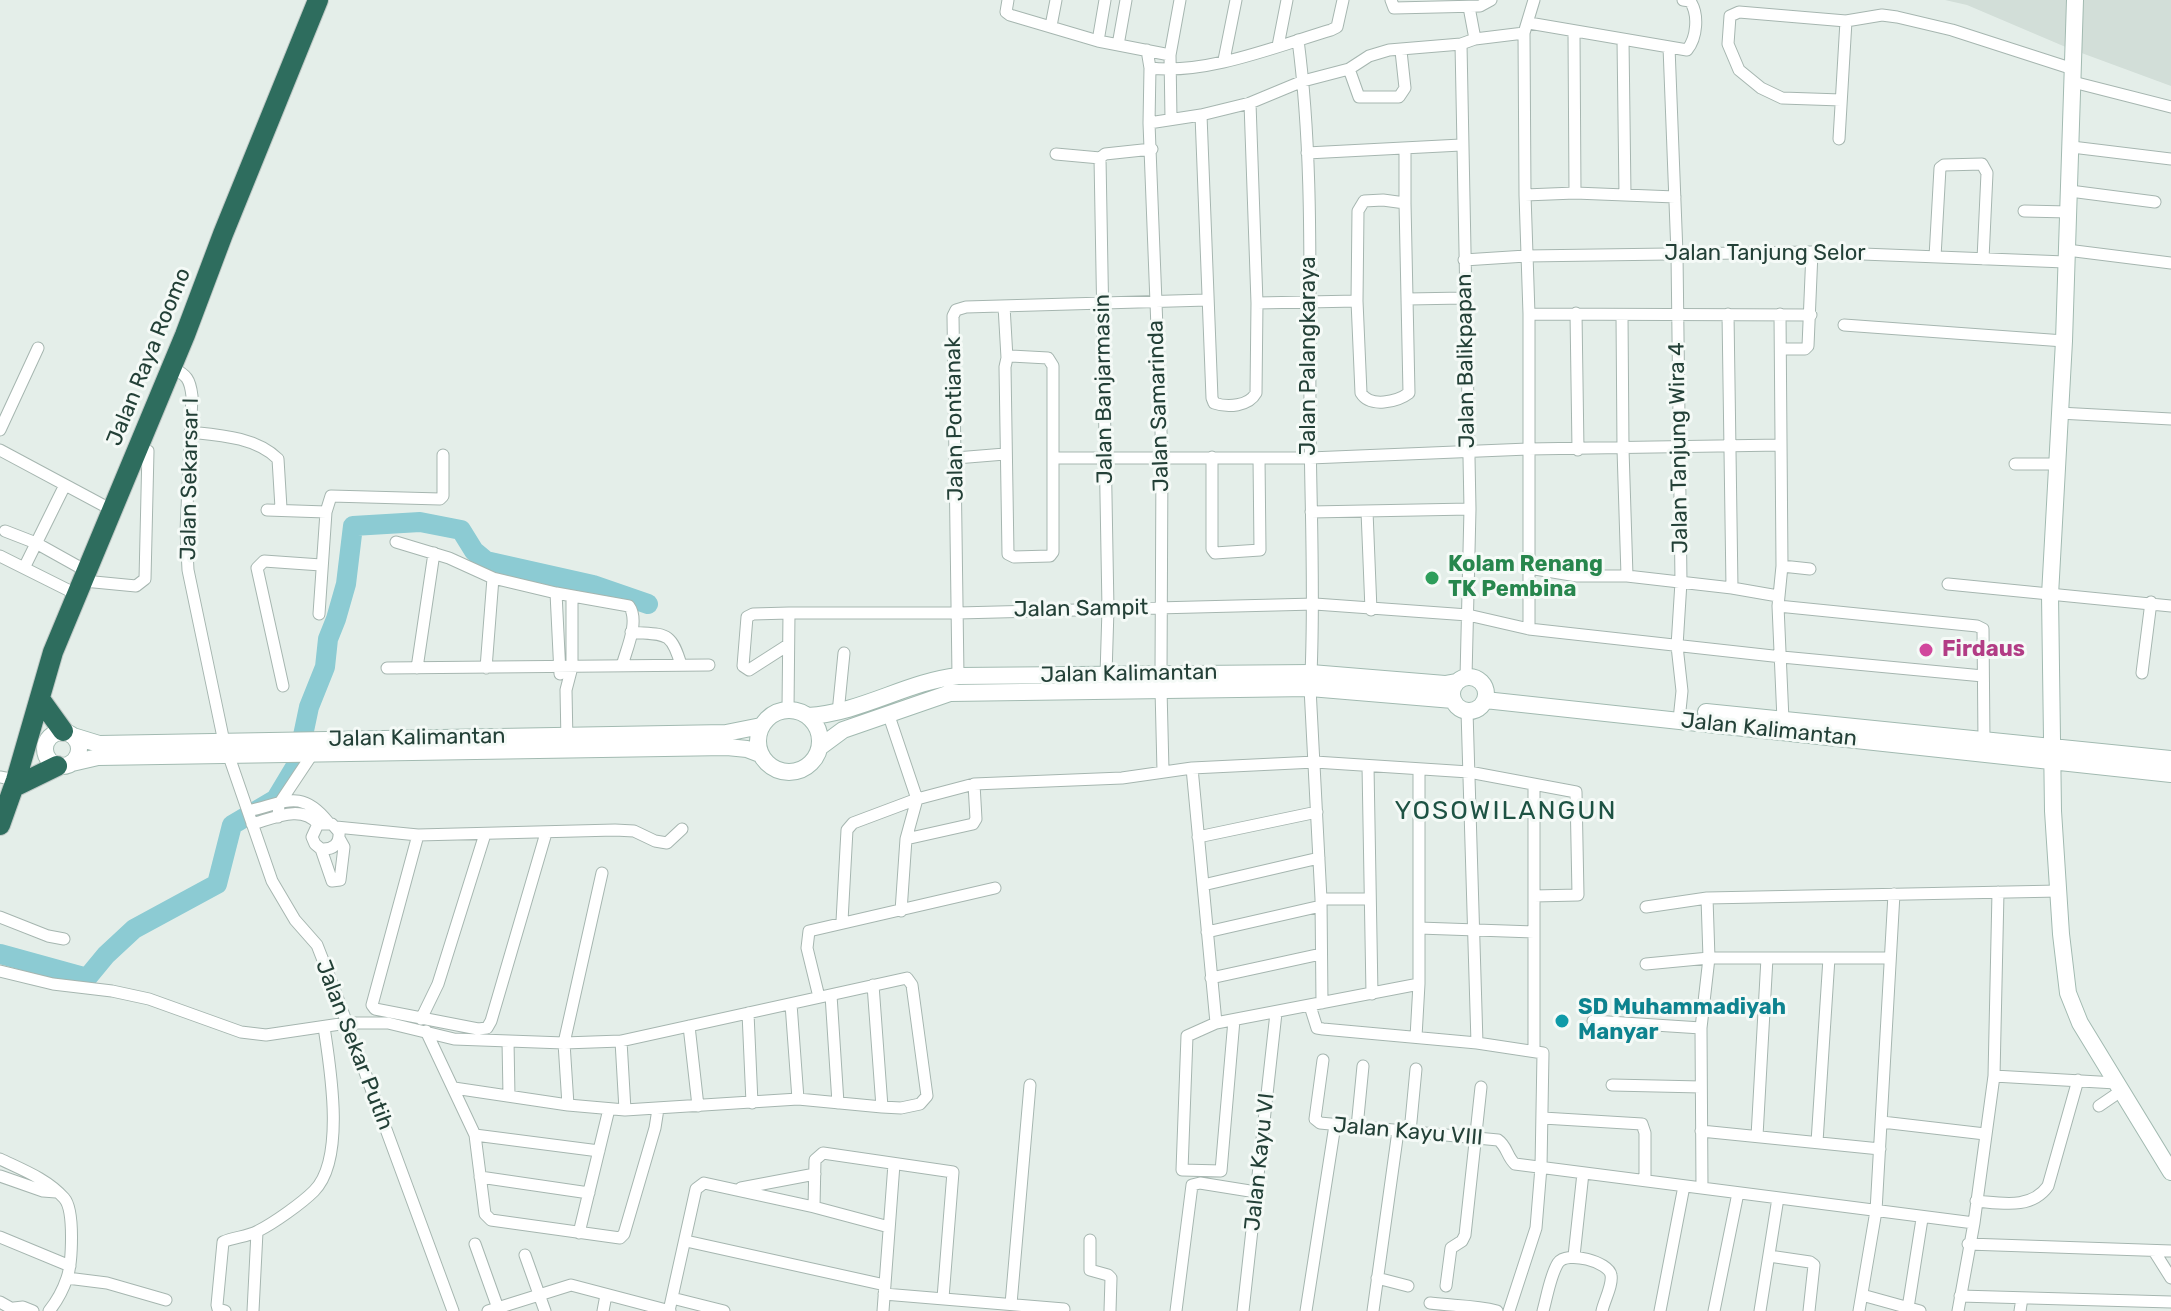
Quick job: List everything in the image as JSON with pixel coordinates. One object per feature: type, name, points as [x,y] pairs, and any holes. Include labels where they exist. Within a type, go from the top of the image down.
[{"type":"highway","name":"Jalan Raya Roomo","points":[[0,825],[10,781],[27,743],[53,652],[84,583],[318,0]]},
{"type":"highway","points":[[40,699],[62,734]]},
{"type":"highway","points":[[10,781],[59,763]]},
{"type":"main road","points":[[2075,0],[2059,464],[2050,595],[2051,755],[2059,891],[2068,993],[2080,1023],[2171,1172]]},
{"type":"main road","name":"Jalan Kalimantan","points":[[820,747],[843,730],[950,693],[1106,675],[1161,682]]},
{"type":"main road","name":"Jalan Kalimantan","points":[[808,716],[838,713],[936,680],[958,676],[1024,683],[1311,680],[1445,684],[1461,679]]},
{"type":"main road","points":[[1461,679],[1479,679],[1486,694],[1478,709],[1461,710],[1453,700],[1453,688],[1461,679]]},
{"type":"main road","name":"Jalan Kalimantan","points":[[1311,680],[1453,700]]},
{"type":"main road","name":"Jalan Kalimantan","points":[[1486,694],[2051,755]]},
{"type":"main road","points":[[788,709],[808,716],[816,724],[820,735],[820,747],[811,764],[793,773],[773,769],[760,754],[758,735],[761,726],[777,711],[788,709]]},
{"type":"main road","name":"Jalan Kalimantan","points":[[1680,715],[1783,720],[1863,734],[1984,741],[2051,755]]},
{"type":"main road","name":"Jalan Kalimantan","points":[[567,744],[737,733],[761,726]]},
{"type":"main road","points":[[62,734],[77,741],[79,753],[59,763],[45,750],[62,734]]},
{"type":"main road","name":"Jalan Kalimantan","points":[[27,743],[62,734],[99,744],[226,748],[567,744],[727,747],[760,754]]},
{"type":"main road","name":"Jalan Kalimantan","points":[[27,743],[59,763],[98,757],[226,748]]},
{"type":"main road","points":[[2051,755],[2171,759]]},
{"type":"main road","points":[[2051,755],[2171,774]]},
{"type":"street","points":[[1008,0],[1006,12],[1010,15],[1098,41],[1170,55]]},
{"type":"street","points":[[1051,26],[1056,0]]},
{"type":"street","points":[[1098,41],[1105,0]]},
{"type":"street","points":[[1118,45],[1126,0]]},
{"type":"street","points":[[1171,119],[1170,55],[1180,0]]},
{"type":"street","points":[[1224,60],[1236,0]]},
{"type":"street","points":[[1278,46],[1287,0]]},
{"type":"street","points":[[1150,68],[1171,71],[1224,60],[1337,27],[1343,0]]},
{"type":"street","points":[[1391,0],[1394,8],[1469,7],[1491,0]]},
{"type":"street","points":[[1529,629],[1526,28],[1534,0]]},
{"type":"street","points":[[1149,123],[1250,103],[1303,81],[1349,69],[1369,56],[1389,50],[1461,44],[1526,28],[1687,50],[1691,45],[1696,13],[1690,1],[1683,0]]},
{"type":"street","points":[[1469,7],[1475,39]]},
{"type":"street","points":[[1841,100],[1782,98],[1739,70],[1728,44],[1730,16],[1734,13],[1846,21],[1882,15],[1897,17],[1952,30],[2171,107]]},
{"type":"street","points":[[1839,139],[1846,21]]},
{"type":"street","points":[[1574,33],[1575,193]]},
{"type":"street","name":"Jalan Palangkaraya","points":[[1298,40],[1307,153],[1310,458],[1315,604],[1311,680],[1321,902],[1321,954],[1316,1005]]},
{"type":"street","points":[[1623,40],[1625,195]]},
{"type":"street","name":"Jalan Balikpapan","points":[[1461,44],[1470,509],[1468,615],[1461,679]]},
{"type":"street","name":"Jalan Tanjung Wira 4","points":[[1669,47],[1678,314],[1681,582],[1677,646],[1682,691],[1680,715]]},
{"type":"street","name":"Jalan Samarinda","points":[[1147,50],[1162,457],[1163,771]]},
{"type":"street","points":[[1349,69],[1359,97],[1399,97],[1405,88],[1401,51]]},
{"type":"street","points":[[1201,115],[1212,398],[1214,403],[1221,405],[1246,403],[1256,393],[1257,303],[1250,103]]},
{"type":"street","points":[[1056,154],[1100,158],[1105,154],[1152,143]]},
{"type":"street","points":[[1307,153],[1461,145]]},
{"type":"street","points":[[2072,147],[2171,159]]},
{"type":"street","points":[[1405,148],[1409,393],[1401,398],[1372,403],[1365,400],[1361,393],[1357,301],[1360,206],[1364,201],[1405,203]]},
{"type":"street","name":"Jalan Banjarmasin","points":[[1100,158],[1108,609],[1106,675]]},
{"type":"street","points":[[1935,257],[1940,168],[1944,165],[1982,164],[1987,173],[1983,259]]},
{"type":"street","points":[[2070,191],[2155,202]]},
{"type":"street","points":[[1525,195],[1575,193],[1675,197]]},
{"type":"street","points":[[2024,211],[2069,212]]},
{"type":"street","points":[[1781,349],[1805,349],[1808,346],[1812,252]]},
{"type":"street","name":"Jalan Tanjung Selor","points":[[1464,260],[1526,256],[1812,252],[1983,259],[2066,256],[2171,263]]},
{"type":"street","points":[[1408,299],[1464,298]]},
{"type":"street","name":"Jalan Pontianak","points":[[958,676],[953,316],[956,310],[966,307],[1207,300]]},
{"type":"street","points":[[1257,303],[1357,301]]},
{"type":"street","points":[[1004,306],[1008,554],[1014,557],[1050,556],[1053,552],[1054,458],[1052,361],[1048,358],[1007,358]]},
{"type":"street","points":[[1576,313],[1578,450]]},
{"type":"street","points":[[1529,314],[1811,315]]},
{"type":"street","points":[[1728,314],[1732,588]]},
{"type":"street","points":[[1780,314],[1782,566],[1778,601],[1783,720]]},
{"type":"street","points":[[1622,315],[1627,576]]},
{"type":"street","points":[[1844,325],[2064,341]]},
{"type":"street","points":[[0,430],[38,348]]},
{"type":"street","name":"Jalan Sekarsar I","points":[[171,367],[185,373],[190,379],[192,396],[186,531],[188,570],[226,748]]},
{"type":"street","points":[[2059,413],[2171,419]]},
{"type":"street","points":[[190,432],[218,435],[270,451],[278,459],[281,508]]},
{"type":"street","points":[[1054,458],[1310,458],[1528,449],[1680,449],[1781,445]]},
{"type":"street","points":[[0,556],[24,568],[84,583],[136,586],[145,579],[148,451],[138,448]]},
{"type":"street","points":[[0,450],[112,510]]},
{"type":"street","points":[[956,458],[1005,454]]},
{"type":"street","points":[[319,614],[326,512],[331,496],[440,499],[443,496],[443,455]]},
{"type":"street","points":[[1212,457],[1212,549],[1215,553],[1260,550],[1259,458]]},
{"type":"street","points":[[2015,464],[2059,464]]},
{"type":"street","points":[[24,568],[65,485]]},
{"type":"street","points":[[267,510],[281,508],[326,512]]},
{"type":"street","points":[[1311,512],[1470,509]]},
{"type":"street","points":[[1367,511],[1371,610]]},
{"type":"street","points":[[5,531],[36,543],[84,583]]},
{"type":"street","points":[[396,542],[434,553],[493,578],[629,606],[634,614],[622,666]]},
{"type":"street","points":[[417,668],[434,553]]},
{"type":"street","points":[[283,686],[257,568],[264,561],[321,565]]},
{"type":"street","points":[[1782,566],[1810,569]]},
{"type":"street","points":[[1529,568],[1577,576],[1627,576],[1732,588],[1778,601],[1977,626],[1983,629],[1984,635],[1984,741]]},
{"type":"street","points":[[486,668],[493,578]]},
{"type":"street","points":[[1948,584],[2171,606]]},
{"type":"street","points":[[556,593],[558,667],[566,690]]},
{"type":"street","points":[[567,744],[566,690],[572,667],[572,596]]},
{"type":"street","points":[[2142,673],[2151,602]]},
{"type":"street","name":"Jalan Sampit","points":[[788,645],[749,670],[743,666],[747,617],[753,614],[958,613],[1315,604],[1468,615],[1529,629],[1983,676]]},
{"type":"street","points":[[788,709],[789,613]]},
{"type":"street","points":[[631,632],[669,638],[674,642],[681,665]]},
{"type":"street","points":[[838,713],[844,653]]},
{"type":"street","points":[[387,668],[709,665]]},
{"type":"street","points":[[1467,711],[1477,1043]]},
{"type":"street","points":[[888,713],[917,799],[906,839],[901,911]]},
{"type":"street","name":"Jalan Sekar Putih","points":[[226,748],[272,881],[295,920],[317,945],[453,1311]]},
{"type":"street","points":[[252,824],[278,811],[312,749]]},
{"type":"street","points":[[842,921],[847,830],[853,823],[917,799],[974,784],[1122,778],[1192,768],[1315,762],[1469,772],[1576,792],[1579,892],[1575,897],[1534,896]]},
{"type":"street","points":[[1368,766],[1372,994]]},
{"type":"street","points":[[1192,768],[1216,1023]]},
{"type":"street","points":[[1416,1037],[1419,984],[1419,770]]},
{"type":"street","points":[[906,839],[973,824],[976,819],[974,784]]},
{"type":"street","points":[[1534,784],[1534,1050]]},
{"type":"street","points":[[248,811],[306,813],[330,828],[344,847],[340,880],[332,881],[321,849],[312,837],[313,830],[330,828],[418,835],[623,830],[667,843],[682,829]]},
{"type":"street","points":[[1198,837],[1317,812]]},
{"type":"street","points":[[321,849],[333,848],[330,828]]},
{"type":"street","points":[[418,835],[371,999],[375,1009],[459,1027],[487,1028],[546,833]]},
{"type":"street","points":[[421,1019],[438,984],[485,834]]},
{"type":"street","points":[[1203,885],[1319,858]]},
{"type":"street","points":[[568,1105],[564,1043],[602,873]]},
{"type":"street","points":[[838,1103],[825,996],[807,948],[809,931],[995,888]]},
{"type":"street","points":[[1646,907],[1707,898],[2059,891]]},
{"type":"street","points":[[1958,1311],[1974,1223],[1994,1076],[1998,892]]},
{"type":"street","points":[[1859,1311],[1876,1211],[1894,894]]},
{"type":"street","points":[[1702,1188],[1701,1028],[1709,958],[1707,898]]},
{"type":"street","points":[[1207,932],[1321,902],[1370,899]]},
{"type":"street","points":[[0,917],[64,939]]},
{"type":"street","points":[[1419,928],[1534,932]]},
{"type":"street","points":[[1211,978],[1321,954]]},
{"type":"street","points":[[1646,964],[1709,958],[1889,958]]},
{"type":"street","points":[[1757,1136],[1767,958]]},
{"type":"street","points":[[1817,1142],[1829,958]]},
{"type":"street","points":[[0,971],[53,984],[149,999],[241,1032],[266,1035],[347,1023],[388,1023],[454,1039],[564,1043],[621,1041],[907,978],[910,979],[927,1096],[920,1104],[882,1107],[798,1099],[625,1110],[454,1088]]},
{"type":"street","points":[[1234,1020],[1221,1171],[1185,1171],[1180,1167],[1186,1038],[1216,1023],[1419,984]]},
{"type":"street","points":[[873,985],[882,1107]]},
{"type":"street","points":[[791,1004],[798,1099]]},
{"type":"street","points":[[1316,1005],[1317,1028],[1477,1043],[1543,1053],[1543,1118],[1536,1228],[1511,1309]]},
{"type":"street","points":[[748,1013],[752,1103]]},
{"type":"street","name":"Jalan Kayu VI","points":[[1243,1311],[1276,1013]]},
{"type":"street","points":[[1593,1021],[1701,1028]]},
{"type":"street","points":[[689,1026],[698,1106]]},
{"type":"street","points":[[225,1311],[218,1309],[217,1305],[223,1242],[257,1232],[315,1190],[329,1163],[332,1142],[330,1073],[324,1027]]},
{"type":"street","points":[[426,1031],[475,1135],[487,1218],[620,1238],[624,1234],[658,1109]]},
{"type":"street","points":[[508,1041],[509,1096]]},
{"type":"street","points":[[621,1041],[625,1110]]},
{"type":"street","name":"Jalan Kayu VIII","points":[[1323,1060],[1316,1121],[1501,1142],[1515,1164],[1645,1179],[1922,1219],[1974,1223]]},
{"type":"street","points":[[1357,1127],[1363,1066]]},
{"type":"street","points":[[1373,1311],[1416,1069]]},
{"type":"street","points":[[1994,1076],[2078,1080],[2118,1087]]},
{"type":"street","points":[[1976,1201],[2019,1203],[2041,1196],[2048,1186],[2078,1080]]},
{"type":"street","points":[[1011,1304],[1030,1085]]},
{"type":"street","points":[[1612,1085],[1701,1087]]},
{"type":"street","points":[[1446,1286],[1451,1248],[1464,1239],[1481,1087]]},
{"type":"street","points":[[2099,1106],[2118,1087]]},
{"type":"street","points":[[579,1233],[609,1109]]},
{"type":"street","points":[[1543,1118],[1642,1124],[1645,1133],[1645,1179]]},
{"type":"street","points":[[1882,1122],[1985,1134]]},
{"type":"street","points":[[1306,1311],[1335,1125]]},
{"type":"street","points":[[1701,1131],[1880,1149]]},
{"type":"street","points":[[475,1135],[599,1151]]},
{"type":"street","points":[[814,1207],[815,1160],[823,1153],[953,1172],[943,1298]]},
{"type":"street","points":[[0,1159],[45,1181],[63,1197],[71,1214],[68,1272],[57,1301],[49,1311]]},
{"type":"street","points":[[883,1311],[894,1164]]},
{"type":"street","points":[[1574,1256],[1583,1173]]},
{"type":"street","points":[[733,1189],[815,1174]]},
{"type":"street","points":[[0,1176],[43,1191],[56,1192]]},
{"type":"street","points":[[480,1177],[589,1193]]},
{"type":"street","points":[[670,1307],[696,1189],[704,1183],[889,1227]]},
{"type":"street","points":[[1176,1311],[1192,1185],[1200,1183],[1256,1192]]},
{"type":"street","points":[[1660,1311],[1684,1186]]},
{"type":"street","points":[[1714,1311],[1738,1193]]},
{"type":"street","points":[[1760,1311],[1778,1198]]},
{"type":"street","points":[[1862,1295],[1914,1309],[1922,1219]]},
{"type":"street","points":[[253,1311],[257,1232]]},
{"type":"street","points":[[0,1237],[68,1272],[166,1300]]},
{"type":"street","points":[[1090,1240],[1090,1270],[1108,1275],[1112,1280],[1110,1311]]},
{"type":"street","points":[[686,1241],[884,1289],[975,1306],[1011,1304],[1064,1309]]},
{"type":"street","points":[[475,1244],[495,1310],[571,1285],[670,1307],[724,1311]]},
{"type":"street","points":[[1968,1244],[2171,1251]]},
{"type":"street","points":[[2154,1251],[2171,1278]]},
{"type":"street","points":[[525,1255],[545,1311]]},
{"type":"street","points":[[1543,1311],[1556,1267],[1563,1258],[1574,1256],[1606,1267],[1611,1272],[1602,1311]]},
{"type":"street","points":[[1769,1256],[1814,1265],[1809,1311]]},
{"type":"street","points":[[1377,1278],[1408,1286]]},
{"type":"street","points":[[603,1311],[606,1295]]},
{"type":"street","points":[[1960,1296],[2022,1298],[2066,1305],[2165,1305]]},
{"type":"street","points":[[2020,1311],[2022,1298]]},
{"type":"street","points":[[0,1302],[15,1310],[23,1307],[33,1311]]},
{"type":"street","points":[[1430,1303],[1464,1309],[1474,1305],[1497,1311]]},
{"type":"shaded area","points":[[1945,0],[2171,0],[2171,86],[2068,48],[1967,5]]},
{"type":"waterway","points":[[0,954],[87,978],[134,929],[217,884],[232,825],[276,799],[297,764],[309,707],[325,667],[328,639],[346,584],[353,526],[420,522],[461,530],[474,551],[486,561],[593,585],[648,604]]},
{"type":"place","name":"Kolam Renang TK Pembina","points":[[1432,578]]},
{"type":"place","name":"Firdaus","points":[[1926,650]]},
{"type":"place","name":"SD Muhammadiyah Manyar","points":[[1562,1021]]},
{"type":"district","name":"YOSOWILANGUN","points":[[1506,811]]}]
